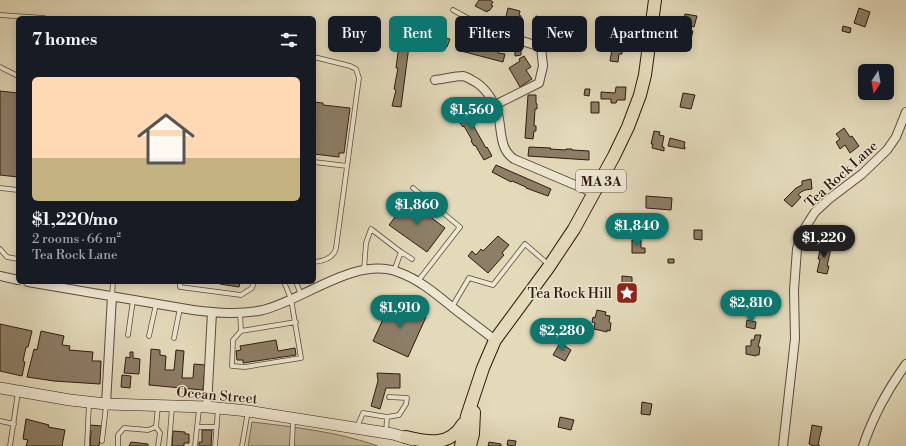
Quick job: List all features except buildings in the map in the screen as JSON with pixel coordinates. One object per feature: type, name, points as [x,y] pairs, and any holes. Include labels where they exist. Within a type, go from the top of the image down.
[{"type":"main road","name":"MA 3A","points":[[461,446],[467,416],[483,368],[495,340],[550,265],[574,229],[594,194],[628,127],[640,95],[645,75],[655,0]]},
{"type":"main road","name":"Ocean Street","points":[[0,388],[106,404],[208,407],[248,411],[386,433],[406,437],[429,446]]},
{"type":"main road","name":"MA 3A","points":[[470,446],[474,440],[474,396]]},
{"type":"main road","points":[[406,437],[425,442],[444,442],[455,436],[467,416]]},
{"type":"street","points":[[495,105],[539,83],[543,66],[541,47],[524,42]]},
{"type":"street","points":[[435,80],[464,76],[480,85],[488,93],[495,105],[504,149],[508,155],[594,194]]},
{"type":"street","name":"Tea Rock Lane","points":[[783,446],[795,339],[794,290],[797,249],[801,234],[815,212],[824,203],[875,162],[887,150],[896,137],[906,112]]},
{"type":"street","points":[[40,284],[180,308],[212,312],[240,313],[264,309],[301,295],[336,279],[364,270],[383,269],[394,271],[418,282],[495,340]]},
{"type":"street","points":[[0,276],[16,280]]},
{"type":"street","points":[[106,404],[112,296]]},
{"type":"street","points":[[208,407],[212,312]]},
{"type":"street","points":[[863,446],[881,405],[906,364]]},
{"type":"lane","points":[[452,10],[463,16]]},
{"type":"lane","points":[[0,15],[16,16]]},
{"type":"lane","points":[[316,58],[350,66],[356,69],[359,78],[335,253],[331,257],[316,262]]},
{"type":"lane","points":[[0,68],[16,75]]},
{"type":"lane","points":[[316,162],[347,166]]},
{"type":"lane","points":[[0,188],[16,190]]},
{"type":"lane","points":[[412,188],[460,227],[418,282]]},
{"type":"lane","points":[[364,270],[366,243],[371,229],[412,259]]},
{"type":"lane","points":[[452,307],[470,278],[493,286],[525,244],[550,265]]},
{"type":"lane","points":[[0,249],[7,257],[16,259]]},
{"type":"lane","points":[[394,271],[401,252]]},
{"type":"lane","points":[[112,296],[113,284]]},
{"type":"lane","points":[[180,284],[180,287],[241,295],[252,288],[253,284]]},
{"type":"lane","points":[[285,284],[291,299],[296,322],[301,358],[245,367],[232,366],[233,340],[241,331],[296,322]]},
{"type":"lane","points":[[297,284],[301,295]]},
{"type":"lane","points":[[128,335],[133,299]]},
{"type":"lane","points":[[149,336],[156,304]]},
{"type":"lane","points":[[174,338],[180,308]]},
{"type":"lane","points":[[240,313],[241,331]]},
{"type":"lane","points":[[10,446],[18,391]]},
{"type":"lane","points":[[357,428],[363,413],[387,416],[399,415],[406,404],[407,398],[389,397]]},
{"type":"lane","points":[[87,446],[89,402]]},
{"type":"lane","points":[[102,441],[106,404]]},
{"type":"lane","points":[[158,405],[156,427],[160,433],[158,446]]},
{"type":"lane","points":[[169,446],[172,406]]},
{"type":"lane","points":[[195,446],[197,427],[208,407]]},
{"type":"lane","points":[[208,407],[217,427],[215,446]]},
{"type":"lane","points":[[242,446],[248,411]]},
{"type":"lane","points":[[386,433],[387,416]]},
{"type":"lane","points":[[292,446],[293,418]]},
{"type":"lane","points":[[0,421],[14,424]]},
{"type":"lane","points":[[118,446],[118,435],[124,428],[148,430],[156,427]]},
{"type":"lane","points":[[197,427],[217,427]]},
{"type":"shaded area","points":[[252,422],[332,434],[378,446],[248,446]]},
{"type":"place","name":"Tea Rock Hill","points":[[627,293]]}]
